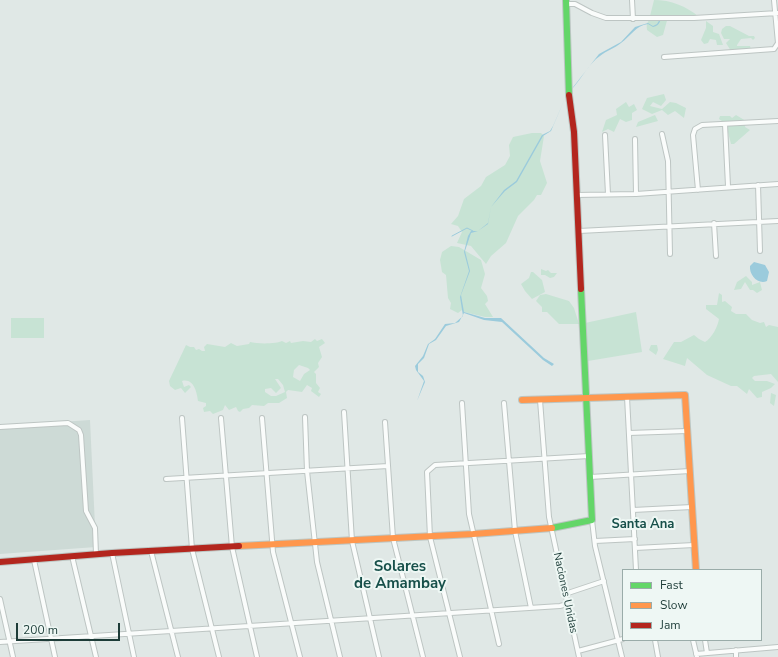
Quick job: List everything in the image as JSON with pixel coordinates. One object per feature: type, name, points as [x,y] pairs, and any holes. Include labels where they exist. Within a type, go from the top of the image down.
[{"type":"street","points":[[632,0],[633,19]]},
{"type":"street","points":[[664,57],[774,49],[778,43],[774,0]]},
{"type":"street","points":[[622,657],[621,640],[604,582],[592,520],[579,231],[575,195],[574,132],[569,91],[566,2],[575,4],[592,13],[606,18],[633,19],[719,17],[776,13]]},
{"type":"street","points":[[698,190],[693,135],[695,129],[702,125],[778,121]]},
{"type":"street","points":[[725,124],[728,186]]},
{"type":"street","points":[[662,134],[668,161],[670,254]]},
{"type":"street","points":[[605,135],[608,194]]},
{"type":"street","points":[[635,139],[636,194]]},
{"type":"street","points":[[575,195],[636,194],[698,190],[728,186],[778,184]]},
{"type":"street","points":[[758,185],[760,252]]},
{"type":"street","points":[[579,231],[714,223],[778,221]]},
{"type":"street","points":[[714,223],[716,256]]},
{"type":"street","points":[[522,400],[685,395],[696,569]]},
{"type":"street","points":[[627,397],[636,569]]},
{"type":"street","name":"Naciones Unidas","points":[[540,400],[549,516],[579,657]]},
{"type":"street","points":[[462,403],[469,514],[499,644]]},
{"type":"street","points":[[504,403],[515,531],[531,608]]},
{"type":"street","points":[[344,412],[349,468],[352,541],[379,657]]},
{"type":"street","points":[[305,417],[307,471],[314,543],[317,562],[340,657]]},
{"type":"street","points":[[182,418],[192,549],[219,657]]},
{"type":"street","points":[[221,418],[232,547],[257,657]]},
{"type":"street","points":[[262,418],[273,545],[300,657]]},
{"type":"street","points":[[385,422],[393,538],[422,657]]},
{"type":"street","points":[[0,427],[68,423],[79,430],[81,435],[86,511],[95,528],[96,554]]},
{"type":"street","points":[[629,433],[687,431]]},
{"type":"street","points":[[460,657],[430,537],[427,472],[435,465],[544,457],[589,456]]},
{"type":"street","points":[[166,479],[388,466]]},
{"type":"street","points":[[590,477],[690,471]]},
{"type":"street","points":[[633,510],[692,507]]},
{"type":"street","points":[[0,562],[112,553],[473,534],[552,528],[592,520]]},
{"type":"street","points":[[595,541],[634,539]]},
{"type":"street","points":[[635,548],[694,545]]},
{"type":"street","points":[[151,551],[178,657]]},
{"type":"street","points":[[112,553],[134,657]]},
{"type":"street","points":[[72,556],[96,657]]},
{"type":"street","points":[[34,560],[55,657]]},
{"type":"street","points":[[565,594],[604,582]]},
{"type":"street","points":[[0,599],[14,657]]},
{"type":"street","points":[[0,642],[450,613],[491,609],[531,608],[567,604]]},
{"type":"street","points":[[578,651],[621,640]]},
{"type":"street","points":[[655,641],[658,657]]},
{"type":"street","points":[[693,641],[696,656],[707,653],[778,647]]},
{"type":"street","points":[[705,641],[707,653]]},
{"type":"street","points":[[736,650],[736,657]]},
{"type":"shaded area","points":[[90,420],[96,547],[0,554],[0,426]]},
{"type":"green space","points":[[654,0],[678,4],[699,17],[681,15],[668,17],[663,35],[657,37],[647,30],[647,23],[655,17],[650,16]]},
{"type":"green space","points":[[706,21],[713,26],[713,32],[719,34],[723,45],[717,45],[716,40],[710,39],[708,43],[704,44],[701,40],[706,28]]},
{"type":"green space","points":[[726,26],[730,26],[749,36],[754,36],[755,38],[753,40],[751,38],[741,39],[737,45],[750,46],[751,49],[731,51],[726,43],[730,39],[724,39],[721,33],[722,29]]},
{"type":"green space","points":[[664,94],[666,100],[661,106],[653,102],[650,106],[662,109],[670,102],[676,103],[686,108],[684,118],[675,111],[668,115],[662,110],[652,114],[642,109],[647,98]]},
{"type":"green space","points":[[626,102],[629,107],[634,104],[637,110],[632,113],[632,120],[626,122],[620,119],[614,132],[608,129],[602,132],[606,120],[617,115],[616,109]]},
{"type":"green space","points":[[655,115],[658,121],[636,127],[638,122]]},
{"type":"green space","points":[[736,115],[746,121],[745,127],[750,130],[734,144],[731,144],[726,124],[719,119],[720,116],[730,116],[732,118]]},
{"type":"green space","points":[[532,133],[541,133],[544,136],[540,161],[547,183],[541,195],[537,195],[518,216],[506,243],[491,256],[486,264],[471,246],[457,243],[462,232],[458,226],[451,224],[458,216],[464,199],[481,186],[486,177],[505,165],[510,156],[509,145],[513,137]]},
{"type":"green space","points":[[451,246],[459,247],[481,260],[485,274],[481,288],[487,296],[488,301],[485,304],[493,317],[485,317],[464,312],[462,310],[458,313],[450,309],[451,303],[448,298],[446,275],[442,272],[440,260],[442,252]]},
{"type":"green space","points":[[541,269],[546,271],[548,270],[551,273],[557,273],[554,277],[550,278],[545,275],[541,275]]},
{"type":"green space","points":[[531,272],[542,280],[545,292],[532,299],[521,284],[529,278]]},
{"type":"green space","points":[[746,276],[752,282],[752,285],[760,282],[762,290],[757,293],[750,290],[745,282],[741,289],[734,290],[737,282]]},
{"type":"green space","points":[[719,293],[722,295],[722,302],[725,301],[732,307],[731,311],[736,314],[746,314],[752,320],[760,323],[764,322],[766,327],[769,325],[778,327],[778,382],[771,374],[754,376],[752,378],[755,381],[767,381],[775,384],[771,388],[762,392],[762,397],[757,398],[749,389],[747,394],[737,386],[731,386],[707,375],[687,358],[685,366],[663,359],[674,342],[681,342],[694,335],[705,342],[710,338],[719,319],[706,309],[706,305],[717,305]]},
{"type":"green space","points":[[546,294],[569,301],[574,308],[579,324],[559,324],[547,312],[542,312],[542,307],[536,301],[540,295]]},
{"type":"green space","points":[[636,312],[642,352],[588,361],[585,323]]},
{"type":"green space","points":[[11,318],[44,318],[44,338],[11,338]]},
{"type":"green space","points":[[315,339],[317,341],[322,339],[325,343],[319,347],[322,357],[318,363],[319,367],[314,372],[316,374],[316,383],[320,388],[318,392],[321,394],[319,397],[311,391],[312,388],[307,385],[302,392],[288,390],[286,392],[287,398],[279,403],[268,403],[264,406],[252,405],[240,412],[236,407],[229,410],[225,405],[223,410],[213,414],[210,411],[204,412],[203,408],[206,406],[206,403],[198,401],[194,387],[189,382],[182,381],[184,387],[189,385],[191,387],[185,393],[181,388],[175,390],[170,386],[169,381],[186,345],[194,347],[196,350],[199,349],[205,351],[204,347],[207,344],[225,347],[231,343],[237,346],[249,344],[250,342],[311,342]],"holes":[[[299,365],[310,370],[304,374],[300,381],[293,377],[294,370]],[[275,379],[278,379],[283,385],[285,392],[276,396],[271,396],[265,392],[265,389],[271,388],[276,393],[281,388]]]},
{"type":"green space","points":[[651,345],[657,345],[658,350],[656,355],[649,350]]},
{"type":"green space","points":[[771,393],[776,395],[774,406],[770,403]]},
{"type":"water","points":[[661,19],[655,27],[648,24],[636,29],[619,45],[596,59],[589,66],[599,54],[621,42],[635,27],[648,23],[653,26]]},
{"type":"water","points":[[567,94],[551,131],[543,136],[517,182],[505,191],[491,207],[504,190],[516,181],[542,135],[550,131]]},
{"type":"water","points":[[471,231],[478,231],[471,233],[465,251],[470,271],[461,295],[464,312],[485,318],[501,318],[544,358],[554,364],[552,366],[543,360],[502,322],[484,320],[464,313],[463,315],[460,297],[469,271],[464,252],[468,236]]},
{"type":"water","points":[[754,262],[765,265],[769,272],[767,281],[760,282],[753,276],[750,266]]},
{"type":"water","points":[[462,317],[459,322],[446,326],[436,340],[429,344],[424,358],[418,364],[418,372],[423,376],[425,382],[417,401],[424,381],[416,370],[415,366],[423,356],[428,344],[435,339],[445,324],[455,323]]},
{"type":"waterway","points":[[452,236],[467,228],[473,231]]},
{"type":"traffic: fast","points":[[566,0],[569,95]]},
{"type":"traffic: fast","points":[[552,528],[592,520],[581,289]]},
{"type":"traffic: slow","points":[[522,400],[685,395],[696,569]]},
{"type":"traffic: slow","points":[[239,546],[473,534],[552,528]]},
{"type":"traffic: jam","points":[[569,95],[574,132],[581,289]]},
{"type":"traffic: jam","points":[[0,562],[112,553],[239,546]]},
{"type":"district","name":"Santa Ana","points":[[643,525]]},
{"type":"district","name":"Solares de Amambay","points":[[400,576]]}]
